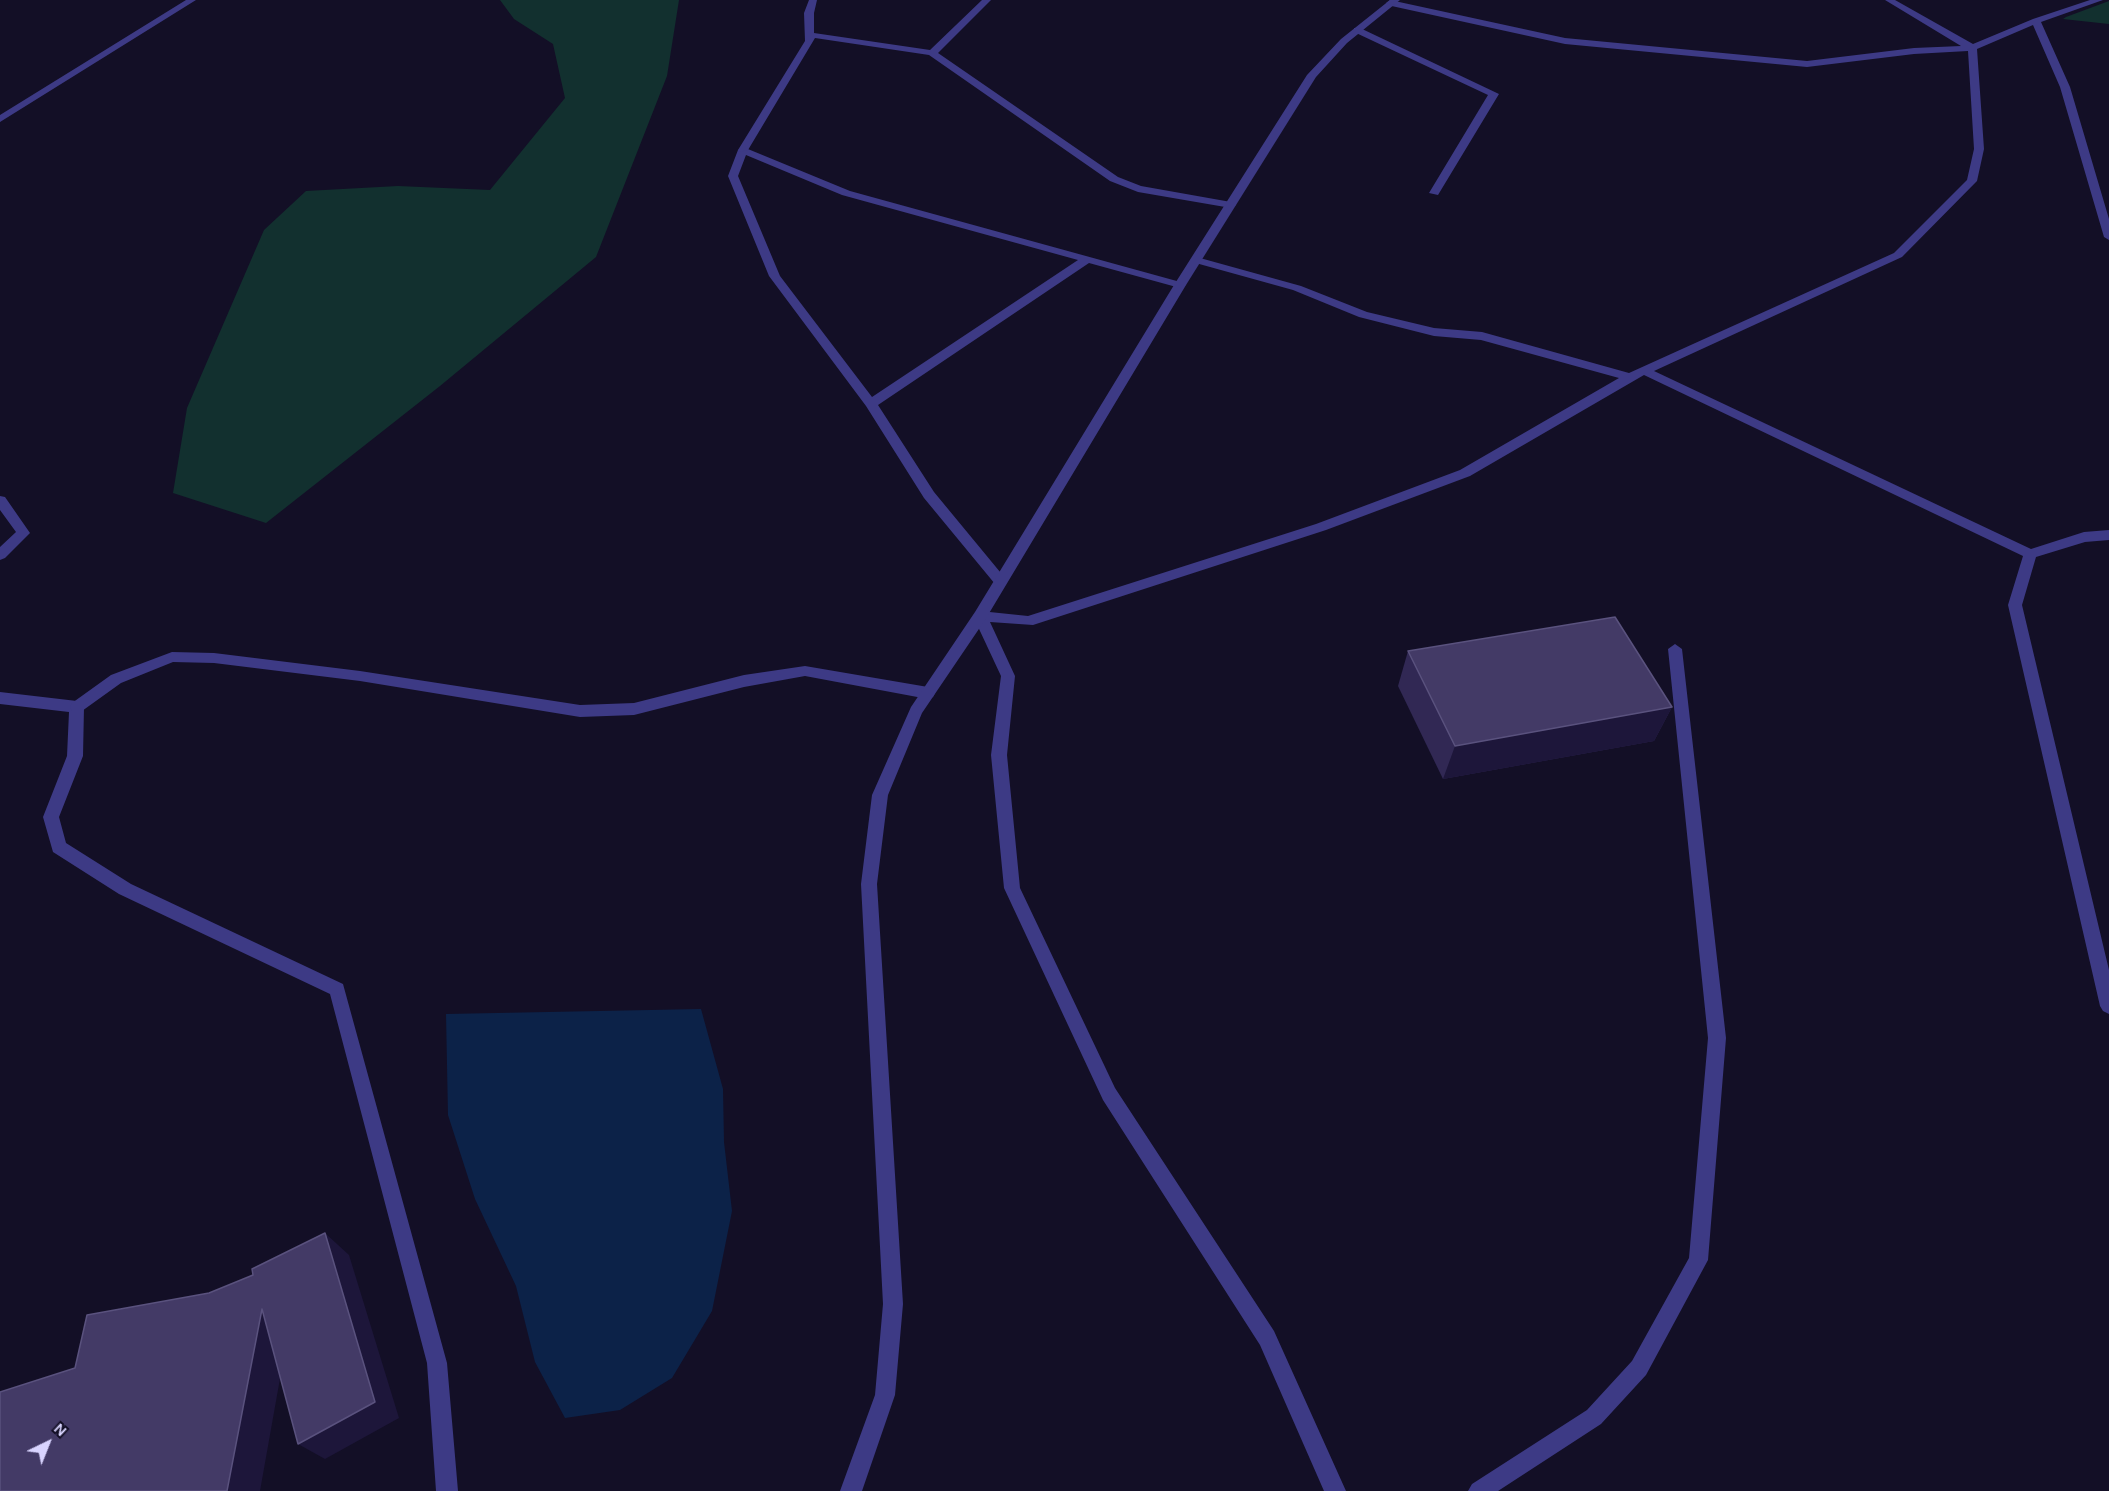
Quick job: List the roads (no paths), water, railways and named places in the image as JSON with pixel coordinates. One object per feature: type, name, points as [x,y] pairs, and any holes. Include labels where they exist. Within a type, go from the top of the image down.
[{"type":"street","points":[[0,119],[192,0]]},
{"type":"street","points":[[813,0],[809,13],[810,40],[743,150],[733,177],[775,276],[871,404],[929,495],[1000,580]]},
{"type":"street","points":[[932,53],[987,0]]},
{"type":"street","points":[[1889,0],[1972,48]]},
{"type":"street","points":[[851,1491],[885,1395],[893,1304],[869,884],[880,795],[916,711],[980,616],[1180,285],[1312,75],[1357,30],[1393,2],[1565,41],[1807,64],[1914,51],[1972,48],[2036,21],[2099,0]]},
{"type":"street","points":[[2036,21],[2065,87],[2109,237]]},
{"type":"street","points":[[1357,30],[1494,94],[1434,193]]},
{"type":"street","points":[[810,35],[932,53],[1114,179],[1138,189],[1231,205]]},
{"type":"street","points":[[980,616],[1028,621],[1332,522],[1465,472],[1630,377],[1898,255],[1972,181],[1979,149],[1972,48]]},
{"type":"street","points":[[743,150],[846,193],[1180,285]]},
{"type":"street","points":[[871,404],[1086,260]]},
{"type":"street","points":[[1196,260],[1297,288],[1363,315],[1434,332],[1482,336],[1630,377]]},
{"type":"street","points":[[1644,371],[2030,554],[2084,537],[2109,535]]},
{"type":"street","points":[[0,500],[23,533],[0,555]]},
{"type":"street","points":[[2030,554],[2015,605],[2106,981],[2109,1006]]},
{"type":"street","points":[[980,616],[1008,676],[999,755],[1012,888],[1110,1094],[1267,1338],[1335,1491]]},
{"type":"street","points":[[1479,1491],[1594,1417],[1639,1368],[1698,1260],[1717,1038],[1675,649]]},
{"type":"street","points":[[0,698],[77,706],[116,679],[172,657],[214,658],[360,676],[580,711],[633,709],[744,681],[805,671],[928,693]]},
{"type":"street","points":[[77,706],[75,756],[51,817],[59,847],[125,889],[337,989],[437,1363],[447,1491]]},
{"type":"water","points":[[701,1009],[723,1089],[724,1142],[732,1211],[712,1311],[672,1378],[620,1410],[565,1418],[535,1362],[516,1286],[475,1199],[448,1115],[446,1014]]}]
